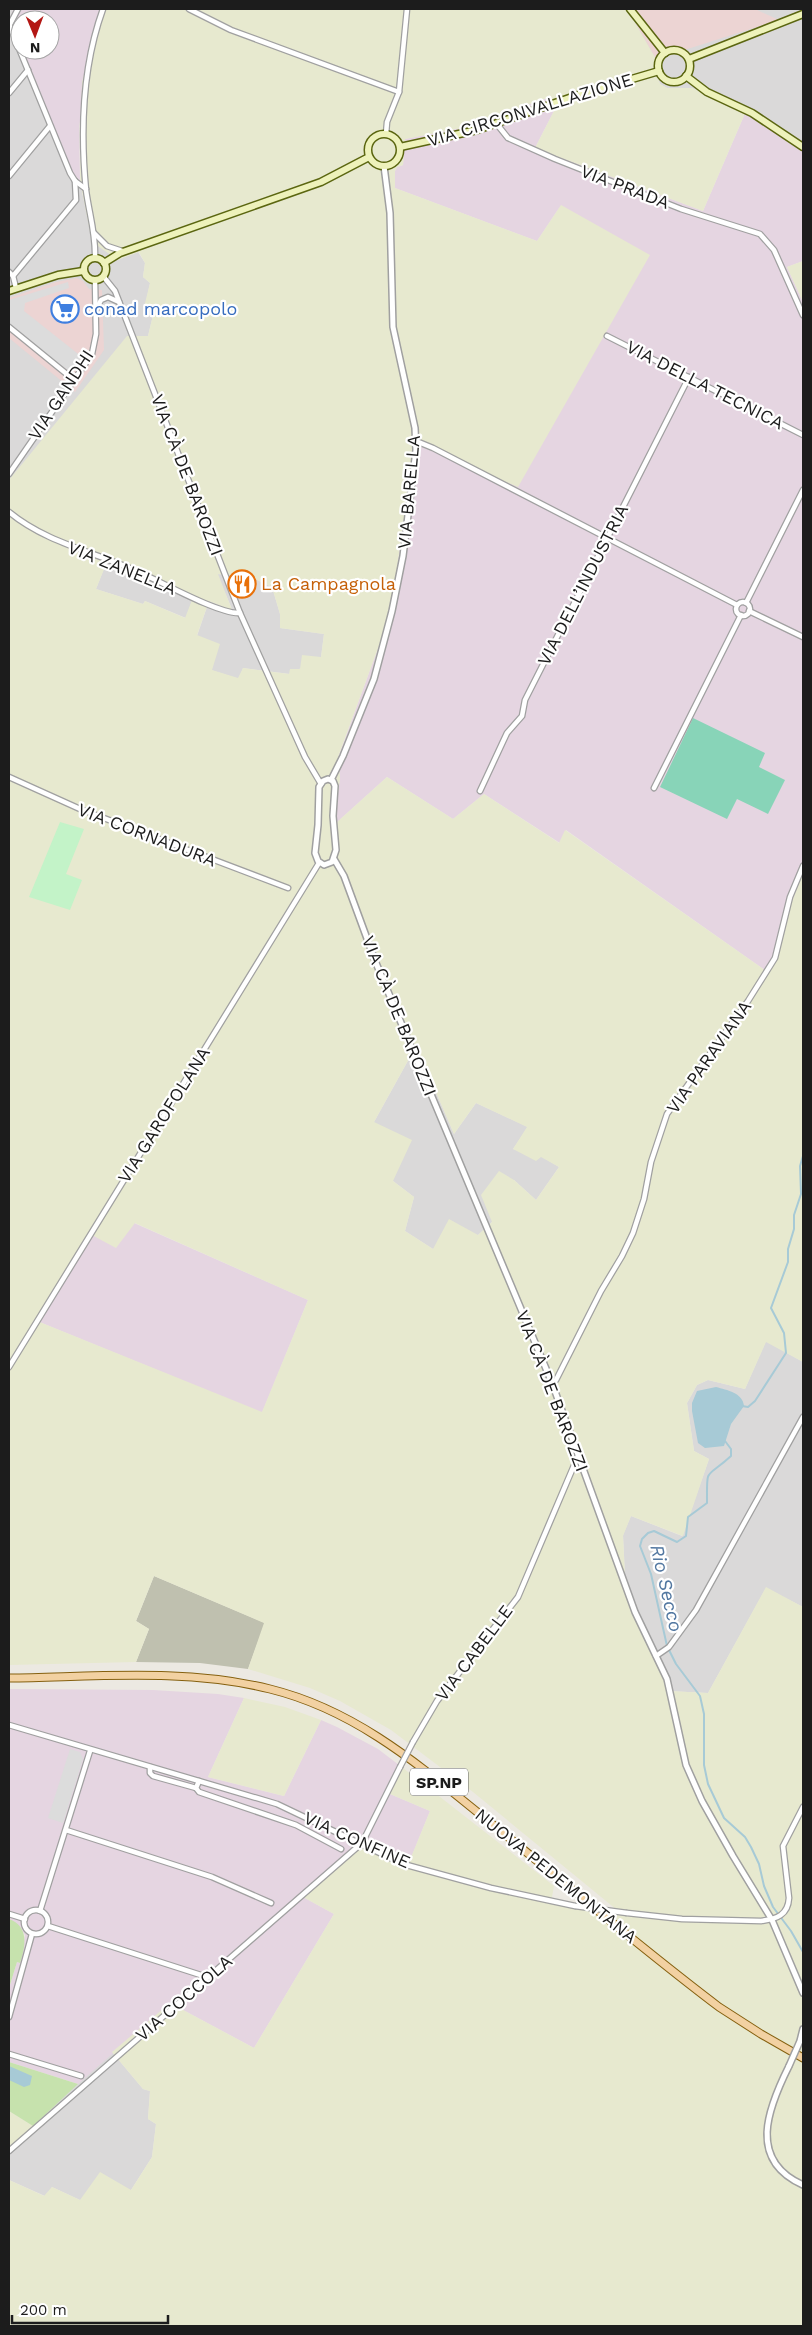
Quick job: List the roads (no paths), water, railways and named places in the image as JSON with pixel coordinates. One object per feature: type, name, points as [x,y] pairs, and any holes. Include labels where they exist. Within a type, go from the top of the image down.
[{"type":"main road","points":[[630,9],[665,53]]},
{"type":"main road","points":[[689,58],[803,14]]},
{"type":"main road","points":[[678,50],[689,58],[690,70],[686,76],[678,81],[669,81],[659,71],[660,59],[665,53],[678,50]]},
{"type":"main road","name":"VIA CIRCONVALLAZIONE","points":[[400,147],[467,132],[581,94],[659,71]]},
{"type":"main road","points":[[686,76],[707,92],[752,113],[803,147]]},
{"type":"main road","points":[[386,134],[396,140],[400,147],[395,161],[384,166],[377,164],[369,157],[368,147],[372,138],[386,134]]},
{"type":"main road","points":[[104,263],[126,251],[321,182],[369,157]]},
{"type":"main road","points":[[95,258],[104,263],[106,270],[103,276],[95,280],[86,277],[84,271],[85,262],[95,258]]},
{"type":"main road","points":[[9,290],[58,275],[84,271]]},
{"type":"main road","name":"NUOVA PEDEMONTANA","points":[[9,1678],[178,1676],[216,1679],[272,1689],[307,1700],[341,1715],[402,1752],[726,2012],[803,2058]]},
{"type":"street","points":[[95,258],[94,233],[86,189],[82,122],[88,62],[103,9]]},
{"type":"street","points":[[189,9],[231,30],[399,92]]},
{"type":"street","points":[[386,134],[388,118],[399,92],[407,9]]},
{"type":"street","points":[[9,25],[50,126],[75,180],[76,200],[13,276]]},
{"type":"street","points":[[9,93],[28,70]]},
{"type":"street","name":"VIA PRADA","points":[[496,122],[508,138],[535,151],[681,209],[751,229],[763,236],[774,250],[803,315]]},
{"type":"street","points":[[9,176],[50,126]]},
{"type":"street","name":"VIA BARELLA","points":[[332,780],[374,680],[392,611],[403,556],[416,441],[414,420],[393,327],[390,213],[384,166]]},
{"type":"street","points":[[75,180],[86,189]]},
{"type":"street","points":[[94,233],[107,246],[126,251]]},
{"type":"street","points":[[9,272],[13,276],[16,288]]},
{"type":"street","name":"VIA CÀ DE BAROZZI","points":[[103,276],[113,288],[120,303],[240,613],[305,757],[320,784]]},
{"type":"street","name":"VIA GANDHI","points":[[9,474],[94,349],[95,280]]},
{"type":"street","points":[[96,312],[99,303],[104,298],[113,298],[120,303]]},
{"type":"street","points":[[9,327],[74,380]]},
{"type":"street","name":"VIA DELLA TECNICA","points":[[607,336],[803,435]]},
{"type":"street","name":"VIA DELL’INDUSTRIA","points":[[480,791],[507,734],[522,716],[525,700],[688,377]]},
{"type":"street","points":[[416,441],[433,448],[737,605]]},
{"type":"street","points":[[803,490],[746,603],[749,611],[803,637]]},
{"type":"street","name":"VIA ZANELLA","points":[[9,512],[31,529],[59,543],[140,572],[203,601],[240,613]]},
{"type":"street","points":[[737,605],[742,602],[746,603]]},
{"type":"street","points":[[737,605],[737,611],[741,615]]},
{"type":"street","points":[[654,788],[741,615],[749,611]]},
{"type":"street","name":"VIA CORNADURA","points":[[9,777],[80,809],[288,888]]},
{"type":"street","points":[[325,779],[332,780],[335,786],[333,816],[336,850],[334,858],[327,865],[320,863],[315,853],[320,784],[325,779]]},
{"type":"street","name":"VIA CÀ DE BAROZZI","points":[[334,858],[344,876],[376,963],[552,1383],[635,1612],[667,1679],[686,1765],[711,1817],[773,1920],[803,1993]]},
{"type":"street","name":"VIA GAROFOLANA","points":[[9,1368],[320,863]]},
{"type":"street","name":"VIA PARAVIANA","points":[[552,1383],[556,1380],[633,1233],[644,1199],[651,1162],[667,1114],[748,1001],[775,958],[790,897],[803,866]]},
{"type":"street","points":[[656,1656],[667,1649],[696,1610],[803,1417]]},
{"type":"street","name":"VIA CABELLE","points":[[359,1844],[365,1838],[413,1742],[437,1701],[518,1596],[578,1456]]},
{"type":"street","name":"VIA CONFINE","points":[[9,1726],[90,1751],[150,1766],[252,1796],[300,1814],[404,1864],[507,1892],[575,1906],[682,1919],[773,1920]]},
{"type":"street","points":[[40,1910],[90,1751]]},
{"type":"street","points":[[150,1766],[151,1775],[196,1788],[199,1792],[296,1825],[341,1849]]},
{"type":"street","points":[[196,1788],[199,1781]]},
{"type":"street","points":[[773,1920],[783,1914],[788,1906],[789,1898],[783,1846],[803,1807]]},
{"type":"street","points":[[296,1825],[300,1814]]},
{"type":"street","points":[[66,1830],[208,1875],[271,1903]]},
{"type":"street","name":"VIA COCCOLA","points":[[9,2151],[359,1844]]},
{"type":"street","points":[[40,1910],[48,1918],[48,1926],[41,1933],[32,1934],[25,1928],[24,1919],[31,1911],[40,1910]]},
{"type":"street","points":[[9,1914],[24,1919]]},
{"type":"street","points":[[48,1926],[208,1977]]},
{"type":"street","points":[[9,2017],[32,1934]]},
{"type":"street","points":[[803,2029],[800,2041],[769,2109],[766,2131],[768,2145],[779,2166],[792,2179],[803,2185]]},
{"type":"street","points":[[9,2054],[81,2076]]},
{"type":"water","points":[[716,1387],[738,1395],[744,1406],[731,1424],[724,1446],[705,1448],[698,1443],[692,1403],[697,1391]]},
{"type":"water","points":[[9,2066],[32,2076],[30,2085],[24,2087],[9,2080]]},
{"type":"waterway","name":"Rio Secco","points":[[742,1406],[748,1407],[755,1401],[786,1353],[784,1333],[771,1308],[788,1262],[788,1249],[794,1229],[794,1215],[801,1194],[800,1166],[803,1156]]},
{"type":"waterway","name":"Rio Secco","points":[[725,1441],[731,1449],[731,1456],[709,1474],[707,1503],[688,1517],[686,1536],[677,1542],[654,1531],[648,1533],[642,1539],[640,1546],[651,1574],[667,1646],[676,1664],[700,1696],[704,1714],[704,1765],[708,1784],[724,1818],[745,1837],[751,1847],[759,1864],[764,1886],[773,1907],[791,1931],[803,1952]]},
{"type":"place","name":"conad marcopolo","points":[[65,309]]},
{"type":"place","name":"La Campagnola","points":[[242,584]]}]
